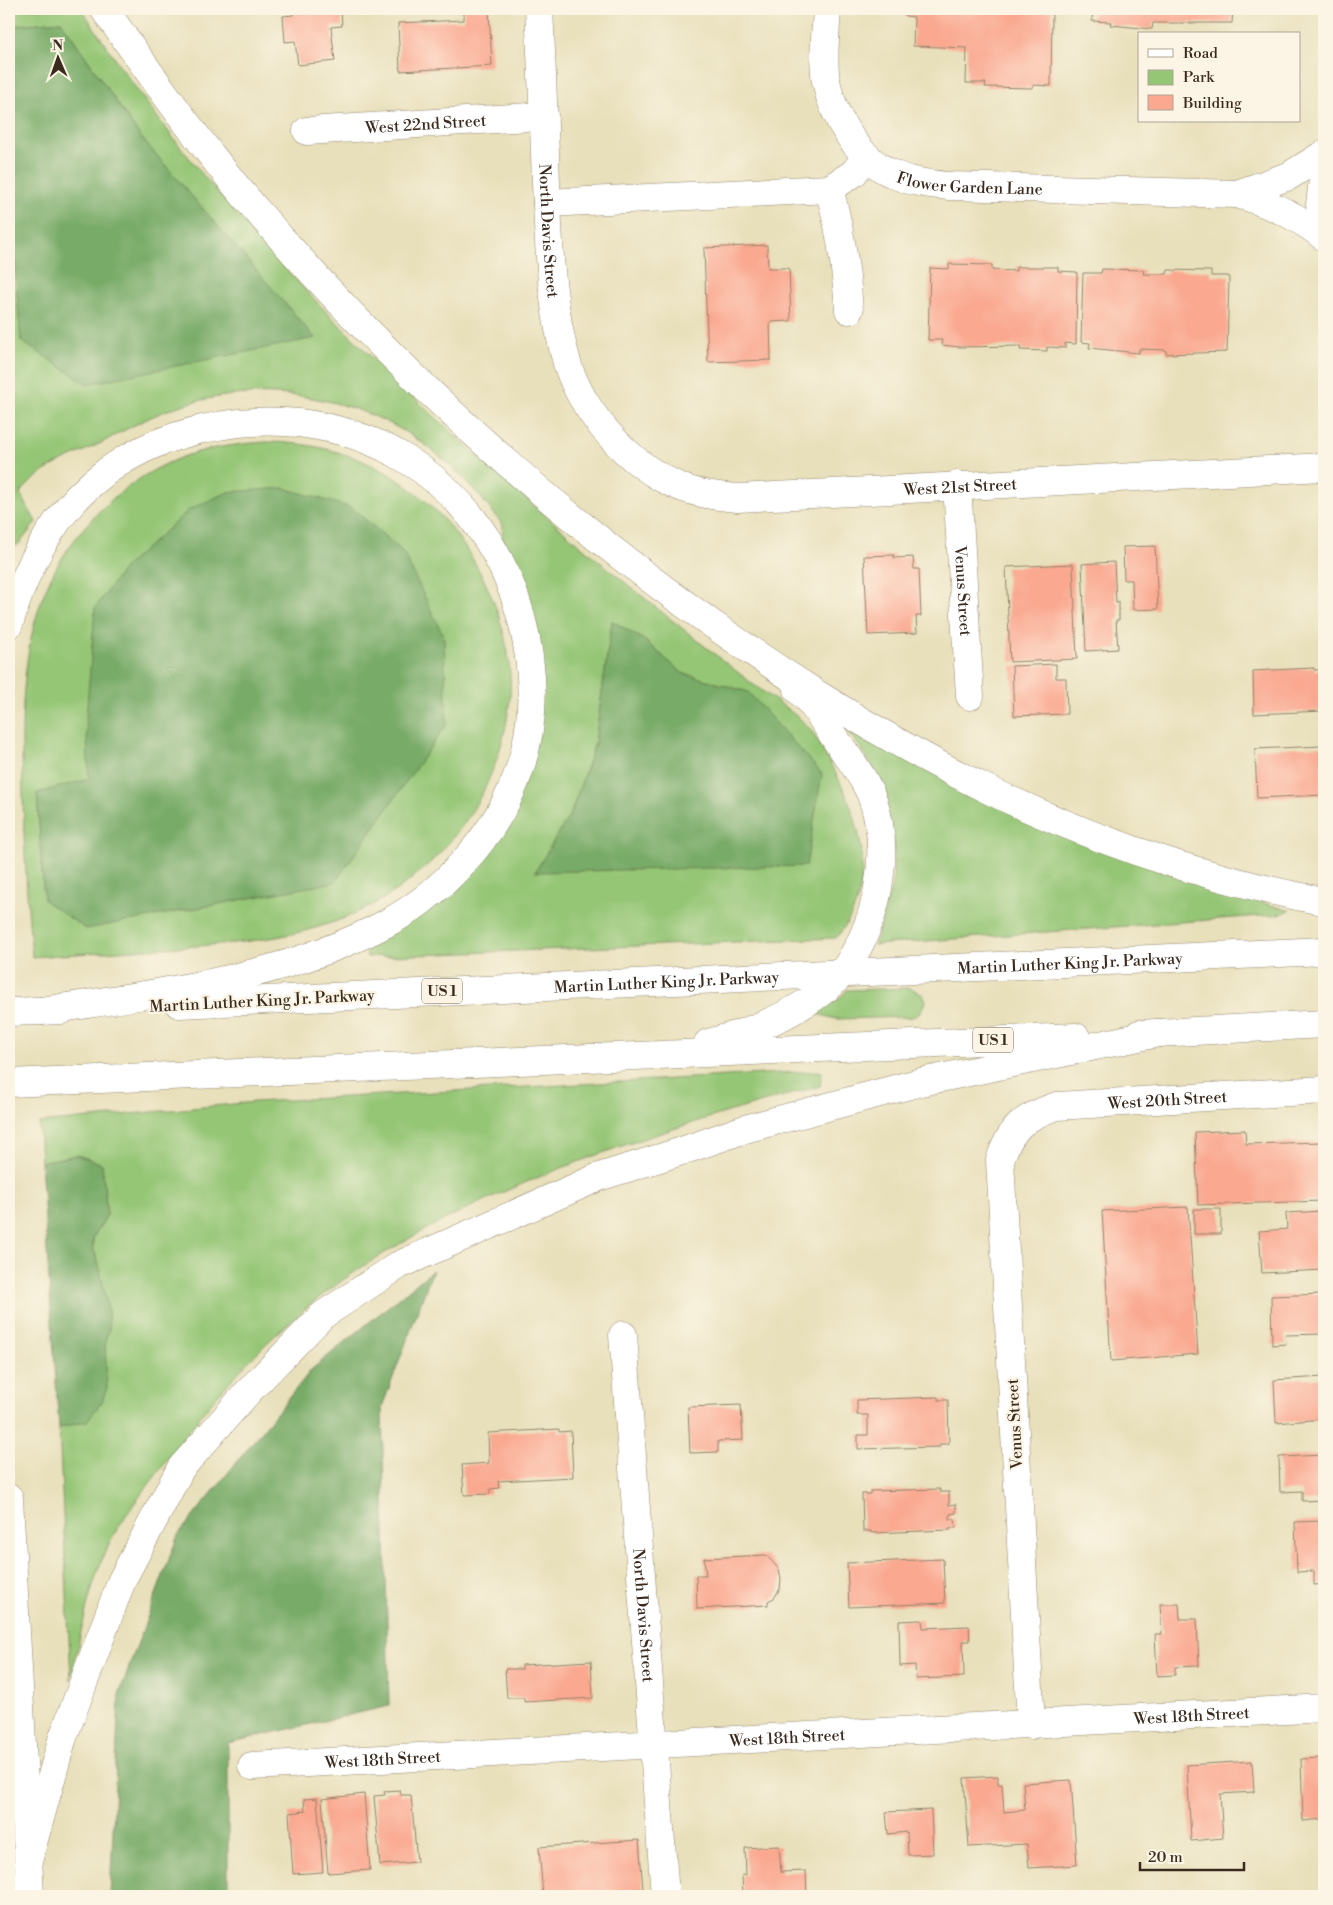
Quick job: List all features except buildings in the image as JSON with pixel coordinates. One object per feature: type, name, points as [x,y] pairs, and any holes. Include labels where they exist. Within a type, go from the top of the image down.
[{"type":"main road","points":[[104,9],[198,139],[259,213],[349,313],[410,375],[480,441],[608,548],[802,693],[859,772],[872,796],[882,856],[879,888],[860,944],[843,973],[816,997],[792,1011],[718,1040],[662,1054]]},
{"type":"main road","name":"North Davis Street","points":[[539,9],[550,268],[556,309],[568,364],[583,396],[614,440]]},
{"type":"main road","name":"Flower Garden Lane","points":[[827,9],[826,81],[834,106],[847,133],[866,156],[892,174],[923,183],[949,186],[1237,194],[1263,201],[1310,226],[1324,236]]},
{"type":"main road","name":"West 22nd Street","points":[[307,131],[544,116]]},
{"type":"main road","name":"Flower Garden Lane","points":[[1237,194],[1289,176],[1324,154]]},
{"type":"main road","points":[[547,203],[829,189],[854,173],[866,156]]},
{"type":"main road","points":[[1324,170],[1320,206],[1324,221]]},
{"type":"main road","points":[[829,189],[845,255],[849,310]]},
{"type":"main road","points":[[9,624],[28,571],[38,550],[54,525],[87,486],[116,464],[157,442],[197,430],[240,423],[286,421],[330,428],[375,443],[414,463],[446,489],[476,520],[500,558],[517,599],[527,637],[532,677],[531,723],[523,763],[506,803],[484,837],[458,869],[426,899],[387,923],[296,962],[242,977],[42,1011]]},
{"type":"main road","name":"West 21st Street","points":[[614,440],[653,472],[678,486],[705,494],[738,498],[1324,467]]},
{"type":"main road","name":"Venus Street","points":[[957,485],[970,696]]},
{"type":"main road","points":[[728,637],[861,722],[984,790],[1069,827],[1233,882],[1324,901]]},
{"type":"main road","name":"Martin Luther King Jr. Parkway","points":[[9,1012],[1324,951]]},
{"type":"main road","name":"US 1","points":[[9,1083],[1158,1033],[1324,1024]]},
{"type":"main road","points":[[28,1861],[62,1740],[122,1580],[181,1468],[247,1393],[323,1315],[399,1265],[599,1177],[682,1152],[745,1129],[921,1082],[1158,1033]]},
{"type":"main road","name":"West 20th Street","points":[[1017,1127],[1034,1113],[1057,1106],[1324,1090]]},
{"type":"main road","name":"Venus Street","points":[[1017,1127],[1006,1142],[1000,1160],[1030,1725]]},
{"type":"main road","name":"North Davis Street","points":[[623,1335],[665,1896]]},
{"type":"main road","points":[[9,1498],[30,1896]]},
{"type":"main road","name":"West 18th Street","points":[[252,1766],[653,1746],[1324,1708]]},
{"type":"green space","points":[[9,9],[82,9],[135,87],[191,160],[251,231],[314,299],[380,365],[448,429],[588,552],[810,729],[838,777],[848,800],[856,823],[861,847],[862,871],[859,894],[850,917],[836,938],[367,957],[366,947],[500,832],[539,643],[529,597],[502,537],[503,525],[474,490],[442,458],[414,437],[384,421],[352,408],[319,399],[250,394],[216,397],[182,405],[141,422],[46,470],[20,493],[36,522],[19,544],[9,549],[9,194],[21,341],[139,135],[61,21],[18,25],[9,37]],"holes":[[[612,621],[644,640],[682,673],[748,692],[535,872],[571,813],[595,743]]]},
{"type":"green space","points":[[61,21],[139,135],[315,338],[87,384],[21,341],[9,194],[9,37],[17,25]]},
{"type":"green space","points":[[265,442],[303,445],[338,452],[371,465],[401,482],[428,503],[451,528],[472,558],[495,606],[508,652],[510,668],[508,714],[502,742],[493,769],[467,819],[431,862],[386,897],[334,922],[306,931],[249,941],[32,957],[24,836],[23,700],[28,654],[33,631],[49,582],[63,556],[80,533],[122,491],[146,475],[171,462],[198,452]],"holes":[[[190,509],[44,900],[37,794],[89,779],[162,536]]]},
{"type":"green space","points":[[284,488],[352,508],[403,552],[444,637],[447,724],[335,882],[86,929],[44,900],[37,793],[89,779],[86,719],[95,608],[124,568],[190,509],[228,492]]},
{"type":"green space","points":[[612,621],[644,640],[682,673],[748,692],[822,774],[806,866],[535,872],[571,813],[595,743]]},
{"type":"green space","points":[[835,718],[1252,899],[1290,911],[1274,915],[874,945],[893,882],[894,841],[876,773],[861,748]]},
{"type":"green space","points":[[911,988],[923,995],[926,1001],[919,1014],[912,1017],[836,1019],[817,1014],[817,1010],[838,1000],[847,990]]},
{"type":"green space","points":[[822,1072],[820,1086],[687,1124],[618,1147],[483,1201],[419,1233],[359,1269],[305,1309],[267,1343],[231,1380],[198,1419],[118,1528],[105,1552],[94,1583],[71,1680],[59,1428],[87,1421],[105,1355],[105,1341],[109,1329],[99,1265],[93,1248],[93,1237],[107,1214],[102,1164],[77,1155],[41,1162],[39,1123],[254,1102]]},
{"type":"green space","points":[[77,1155],[102,1164],[107,1215],[93,1238],[93,1248],[99,1265],[108,1309],[109,1329],[105,1341],[107,1388],[102,1402],[87,1421],[59,1428],[41,1162]]},
{"type":"green space","points":[[433,1270],[382,1407],[389,1706],[228,1743],[228,1896],[110,1896],[119,1694],[178,1535],[312,1369]]}]
